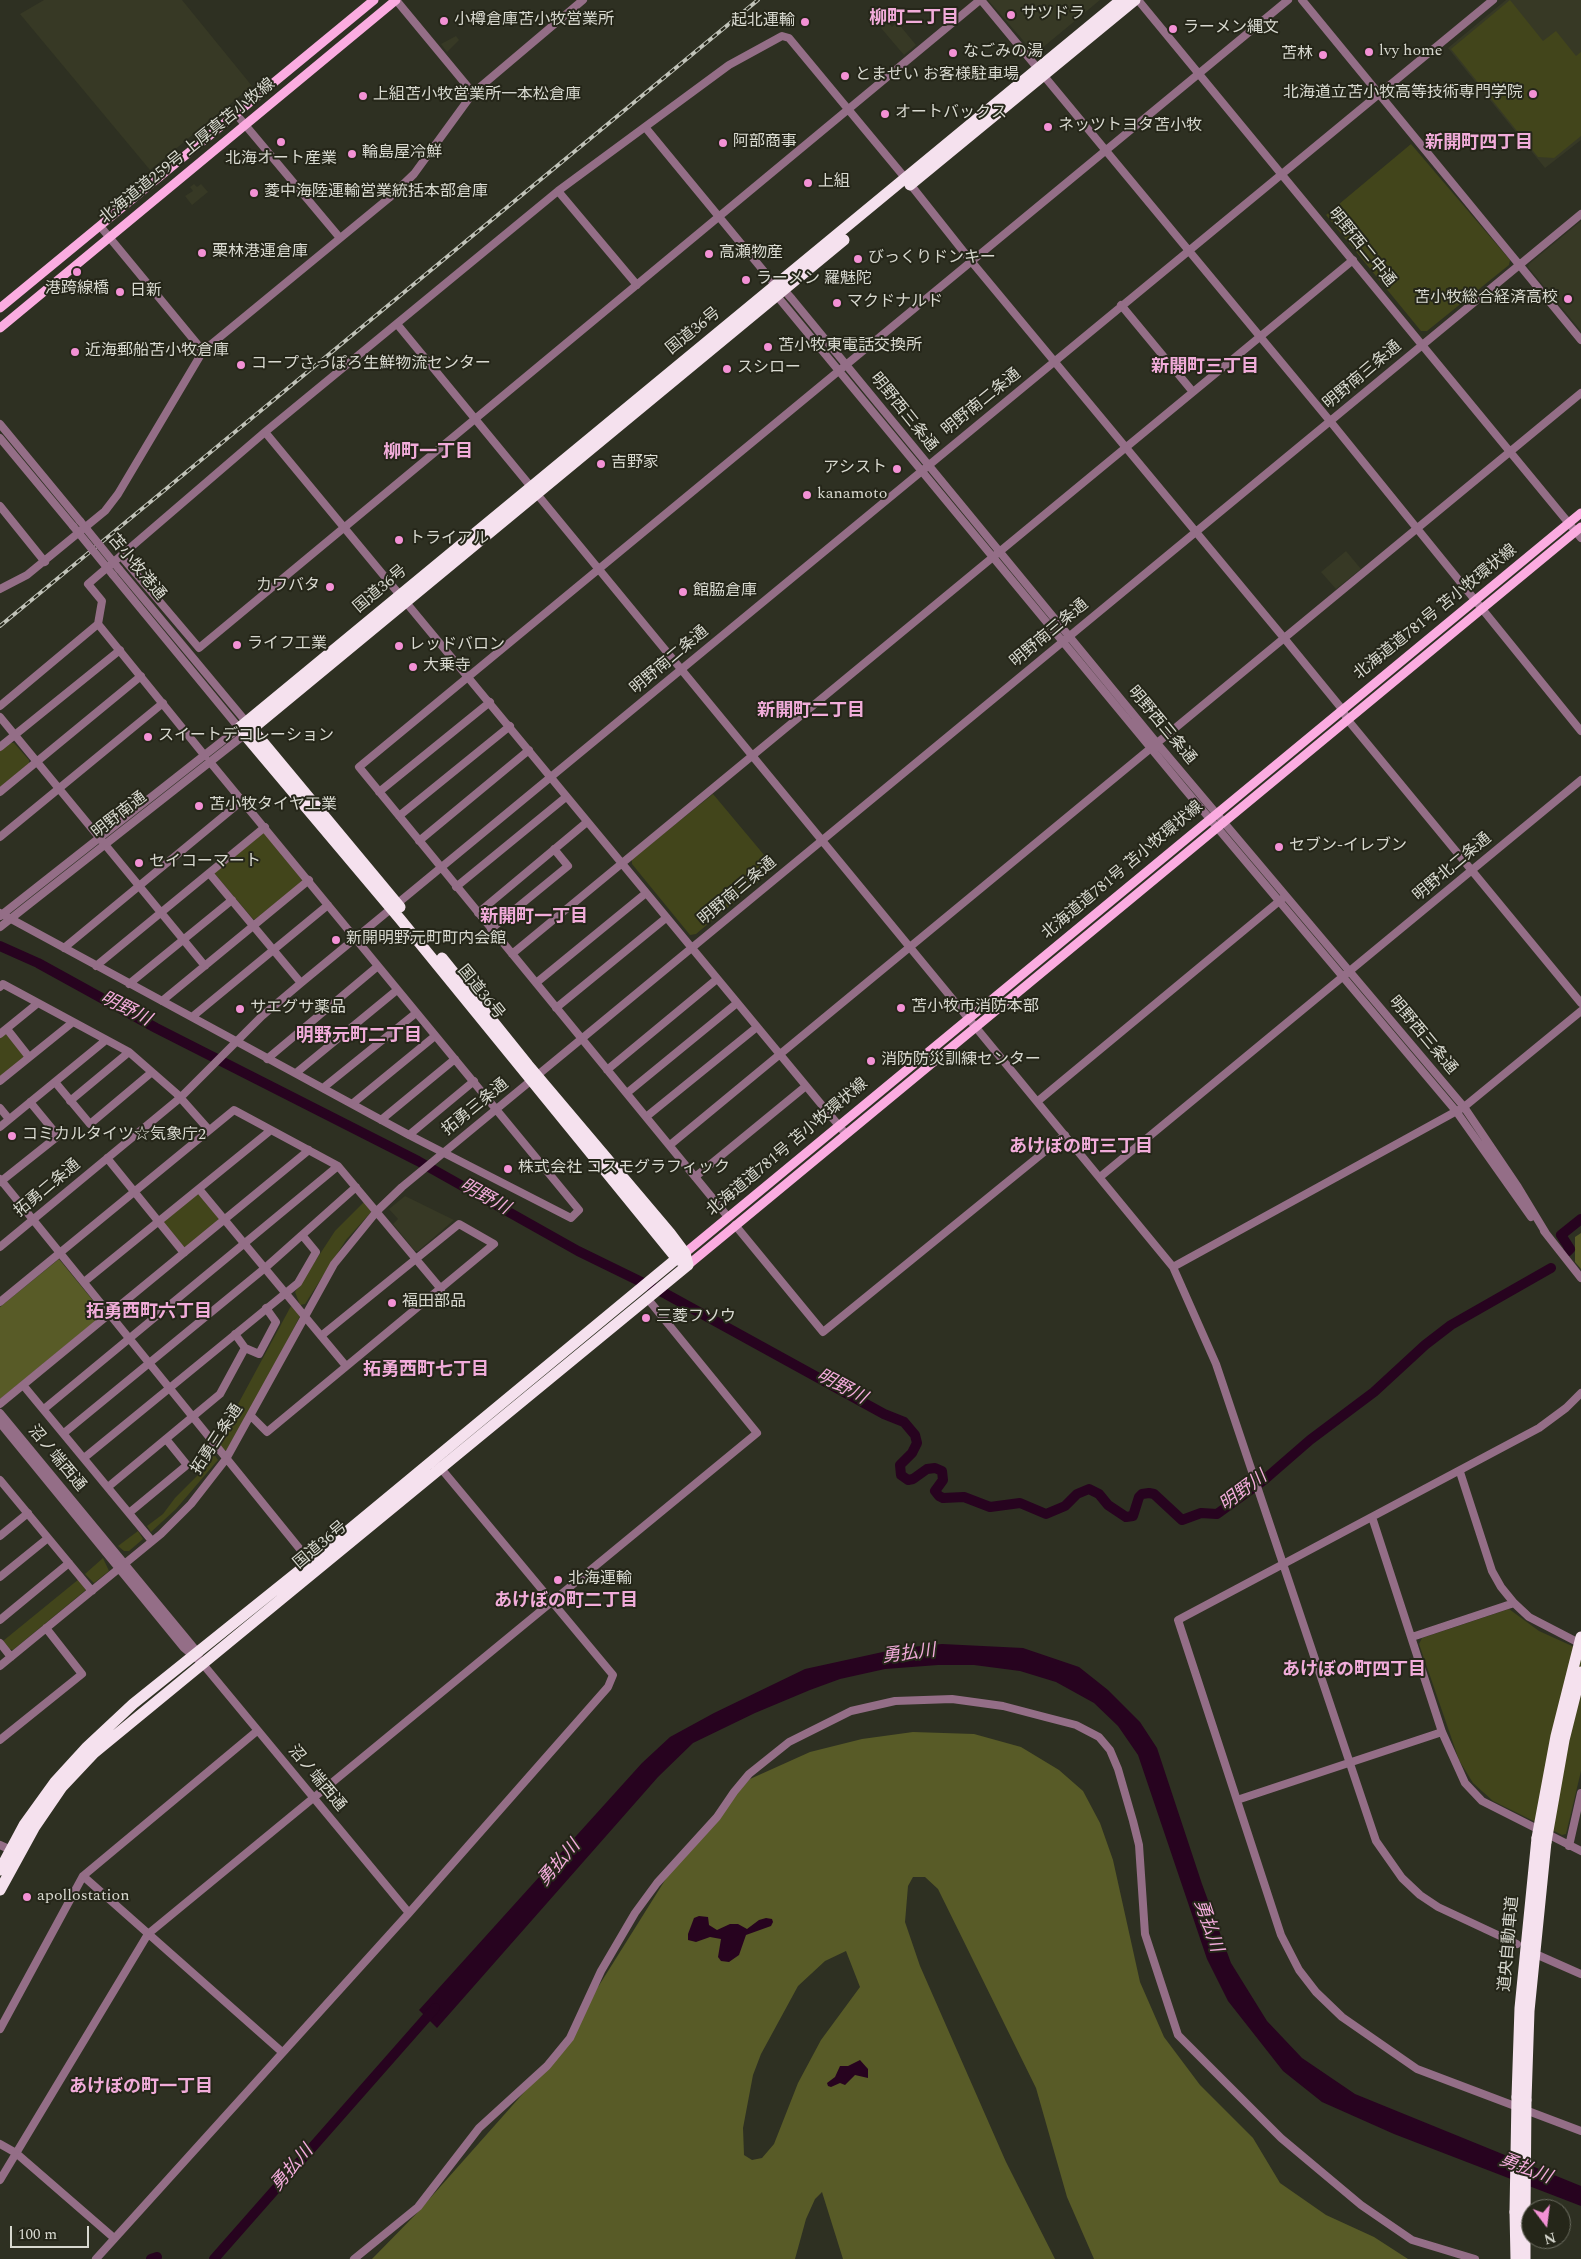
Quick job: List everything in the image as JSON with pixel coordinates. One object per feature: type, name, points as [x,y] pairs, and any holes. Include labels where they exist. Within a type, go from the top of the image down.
[{"type":"highway","name":"国道36号","points":[[1041,72],[1120,0]]},
{"type":"highway","name":"国道36号","points":[[683,1259],[394,906],[246,729],[779,291],[1041,72],[1136,0]]},
{"type":"highway","name":"国道36号","points":[[0,1870],[24,1825],[55,1782],[87,1747],[133,1704],[198,1658],[314,1566],[646,1284],[683,1259]]},
{"type":"highway","name":"国道36号","points":[[437,1463],[654,1293],[683,1259]]},
{"type":"highway","name":"道央自動車道","points":[[1516,2259],[1520,2213],[1521,2099],[1542,1840],[1556,1736],[1581,1637]]},
{"type":"highway","name":"国道36号","points":[[0,1890],[34,1828],[62,1787],[117,1732],[198,1658]]},
{"type":"highway","name":"道央自動車道","points":[[1542,1840],[1581,1672]]},
{"type":"highway","name":"道央自動車道","points":[[1520,2213],[1525,2259]]},
{"type":"main road","name":"北海道道259号 上厚真苫小牧線","points":[[0,308],[374,0]]},
{"type":"main road","name":"北海道道259号 上厚真苫小牧線","points":[[0,328],[396,0]]},
{"type":"main road","name":"北海道道781号 苫小牧環状線","points":[[683,1259],[728,1216],[1581,513]]},
{"type":"main road","name":"北海道道781号 苫小牧環状線","points":[[683,1259],[735,1225],[1481,608],[1579,532]]},
{"type":"street","points":[[396,0],[473,93]]},
{"type":"street","points":[[0,589],[27,575],[105,511],[118,494],[203,351],[389,198],[414,174],[473,93],[496,71],[583,0]]},
{"type":"street","points":[[121,556],[199,648],[980,0],[1330,421],[1581,731]]},
{"type":"street","name":"明野西二中通","points":[[1136,0],[1200,73],[1422,345],[1569,523],[1579,532]]},
{"type":"street","points":[[728,1216],[440,868],[359,767],[1288,0]]},
{"type":"street","points":[[1302,0],[1581,340]]},
{"type":"street","name":"明野南二条通","points":[[394,906],[1492,0]]},
{"type":"street","points":[[0,706],[98,624],[102,600],[88,584],[265,432],[558,191],[729,65],[782,36],[789,38],[908,182],[971,261],[1284,638],[1342,709],[1347,719],[1581,1004]]},
{"type":"street","points":[[236,114],[340,238]]},
{"type":"street","name":"明野西三条通","points":[[645,127],[1153,745],[1460,1109],[1518,1187],[1547,1235],[1581,1278]]},
{"type":"street","points":[[558,191],[637,285]]},
{"type":"street","name":"明野南三条通","points":[[534,1078],[1581,214]]},
{"type":"street","points":[[100,226],[203,351]]},
{"type":"street","points":[[512,954],[1353,260]]},
{"type":"street","points":[[1121,305],[1193,392]]},
{"type":"street","points":[[397,324],[823,839],[1172,1267],[1216,1364],[1376,1841],[1402,1878],[1438,1907],[1517,1944]]},
{"type":"street","points":[[670,1145],[1581,393]]},
{"type":"street","name":"苫小牧港通","points":[[0,424],[76,524]]},
{"type":"street","points":[[265,432],[845,1133]]},
{"type":"street","name":"苫小牧港通","points":[[0,438],[76,524],[246,729]]},
{"type":"street","points":[[0,506],[44,562]]},
{"type":"street","points":[[3,919],[64,948],[192,1017],[234,1044],[267,1058],[409,1135],[444,1151],[571,1218],[578,1210],[98,624]]},
{"type":"street","points":[[0,747],[120,650]]},
{"type":"street","points":[[0,792],[141,676]]},
{"type":"street","points":[[379,792],[490,702]]},
{"type":"street","points":[[0,837],[163,703]]},
{"type":"street","points":[[0,717],[205,966]]},
{"type":"street","points":[[399,816],[510,726]]},
{"type":"street","name":"明野南通","points":[[3,919],[246,729]]},
{"type":"street","points":[[420,841],[529,750]]},
{"type":"street","name":"明野北二条通","points":[[1100,1177],[1581,780]]},
{"type":"street","points":[[456,887],[566,797]]},
{"type":"street","points":[[64,948],[243,800]]},
{"type":"street","points":[[478,913],[587,822]]},
{"type":"street","points":[[96,966],[265,827]]},
{"type":"street","points":[[491,929],[568,866],[554,849]]},
{"type":"street","points":[[209,873],[300,983]]},
{"type":"street","points":[[162,1001],[309,880]]},
{"type":"street","points":[[536,983],[646,892]]},
{"type":"street","points":[[1038,1101],[1282,898]]},
{"type":"street","points":[[129,984],[232,900]]},
{"type":"street","points":[[192,1017],[328,904]]},
{"type":"street","points":[[234,1044],[300,983],[394,906]]},
{"type":"street","points":[[556,1008],[666,918]]},
{"type":"street","points":[[267,1058],[378,966]]},
{"type":"street","points":[[607,1070],[717,979]]},
{"type":"street","points":[[0,987],[3,984],[129,1052],[180,1098],[209,1130]]},
{"type":"street","points":[[296,1073],[397,990]]},
{"type":"street","points":[[0,1034],[38,1003]]},
{"type":"street","points":[[627,1093],[737,1003]]},
{"type":"street","points":[[1172,1267],[1460,1109],[1581,1011]]},
{"type":"street","points":[[323,1088],[416,1013]]},
{"type":"street","points":[[0,1082],[72,1022]]},
{"type":"street","points":[[646,1117],[757,1027]]},
{"type":"street","points":[[7,1029],[30,1057]]},
{"type":"street","points":[[352,1104],[435,1036]]},
{"type":"street","points":[[0,1127],[106,1040]]},
{"type":"street","name":"拓勇二条通","points":[[0,1247],[180,1098],[234,1044]]},
{"type":"street","points":[[70,1101],[129,1052]]},
{"type":"street","points":[[381,1120],[455,1059]]},
{"type":"street","points":[[55,1082],[90,1124],[152,1072]]},
{"type":"street","name":"拓勇三条通","points":[[0,1666],[123,1566],[191,1504],[226,1459],[251,1416],[304,1315],[334,1264],[354,1236],[377,1210],[444,1151],[534,1078]]},
{"type":"street","points":[[409,1135],[474,1081]]},
{"type":"street","points":[[695,1177],[806,1086]]},
{"type":"street","points":[[30,1102],[58,1136],[1,1181],[314,1566]]},
{"type":"street","points":[[0,1108],[10,1119]]},
{"type":"street","points":[[0,1302],[234,1110],[338,1166],[377,1210],[441,1289]]},
{"type":"street","points":[[84,1282],[271,1130]]},
{"type":"street","points":[[735,1225],[824,1332],[1065,1134]]},
{"type":"street","points":[[0,1404],[309,1150]]},
{"type":"street","points":[[107,1158],[184,1253]]},
{"type":"street","points":[[44,1409],[338,1166]]},
{"type":"street","points":[[64,1433],[265,1268],[356,1187]]},
{"type":"street","points":[[199,1189],[346,1366]]},
{"type":"street","points":[[251,1416],[267,1432],[494,1244],[458,1224],[321,1336]]},
{"type":"street","points":[[84,1458],[298,1283],[316,1252],[302,1235]]},
{"type":"street","points":[[0,2180],[148,1934],[757,1433],[654,1293]]},
{"type":"street","points":[[235,1334],[245,1348],[259,1354],[276,1322],[266,1308]]},
{"type":"street","points":[[108,1487],[220,1394],[245,1348]]},
{"type":"street","points":[[23,1385],[152,1541]]},
{"type":"street","points":[[1581,1393],[1566,1408],[1539,1428],[1460,1472],[1178,1620],[1280,1935],[1299,1970],[1316,1992],[1342,2017],[1417,2069],[1581,2131]]},
{"type":"street","name":"沼ノ端西通","points":[[0,1413],[257,1731],[409,1913]]},
{"type":"street","name":"沼ノ端西通","points":[[0,1423],[123,1566]]},
{"type":"street","points":[[129,1513],[187,1465],[166,1439]]},
{"type":"street","points":[[96,2259],[409,1913],[608,1687],[613,1675],[437,1463]]},
{"type":"street","points":[[1460,1472],[1492,1571],[1514,1604],[1539,1624],[1581,1644]]},
{"type":"street","points":[[0,1480],[92,1591]]},
{"type":"street","points":[[0,1495],[8,1489]]},
{"type":"street","points":[[0,1536],[28,1513]]},
{"type":"street","points":[[1372,1517],[1442,1732],[1465,1783],[1482,1801],[1581,1851]]},
{"type":"street","points":[[0,1577],[48,1538]]},
{"type":"street","points":[[0,1620],[69,1563]]},
{"type":"street","points":[[1412,1637],[1514,1604]]},
{"type":"street","points":[[0,1740],[82,1674],[46,1628]]},
{"type":"street","points":[[0,1643],[11,1657]]},
{"type":"street","points":[[354,2259],[418,2207],[479,2128],[547,2066],[570,2038],[601,1971],[635,1913],[657,1883],[717,1818],[734,1792],[750,1774],[789,1742],[850,1711],[895,1701],[952,1699],[1002,1706],[1047,1717],[1076,1725],[1099,1737],[1110,1750],[1133,1821],[1139,1845],[1145,1934],[1178,2035],[1281,2138],[1361,2205],[1412,2240],[1475,2259]]},
{"type":"street","points":[[0,2029],[83,1876],[257,1731]]},
{"type":"street","points":[[1237,1800],[1442,1732]]},
{"type":"street","points":[[1569,1846],[1581,1793]]},
{"type":"street","points":[[0,1845],[11,1850]]},
{"type":"street","points":[[83,1876],[282,2052]]},
{"type":"street","points":[[1540,1956],[1581,1974]]},
{"type":"street","points":[[0,2144],[16,2153],[114,2238]]},
{"type":"shaded area","points":[[44,0],[182,0],[252,86],[150,170],[20,14]]},
{"type":"shaded area","points":[[988,0],[1100,0],[1035,54]]},
{"type":"shaded area","name":"北海道立苫小牧高等技術専門学院","points":[[1506,0],[1581,0],[1581,140],[1545,168],[1448,48]]},
{"type":"shaded area","points":[[888,22],[892,27],[897,22],[916,45],[904,55],[881,28]]},
{"type":"shaded area","points":[[456,36],[459,40],[447,52],[441,44]]},
{"type":"shaded area","points":[[194,184],[197,187],[201,184],[208,192],[192,205],[185,196],[193,191],[190,187]]},
{"type":"shaded area","name":"苫小牧総合経済高校","points":[[1581,221],[1581,331],[1528,267],[1529,264]]},
{"type":"shaded area","points":[[1346,551],[1361,569],[1336,589],[1321,572]]},
{"type":"shaded area","points":[[405,1196],[454,1220],[418,1251],[415,1251],[393,1224],[398,1219],[389,1209]]},
{"type":"green space","name":"北海道立苫小牧高等技術専門学院","points":[[1510,0],[1543,41],[1556,31],[1576,56],[1581,52],[1581,136],[1554,158],[1538,157],[1451,49]]},
{"type":"green space","points":[[1411,144],[1510,260],[1509,265],[1427,331],[1421,331],[1326,215]]},
{"type":"green space","points":[[10,743],[14,743],[29,760],[29,764],[0,787],[0,751]]},
{"type":"green space","points":[[713,794],[775,868],[696,934],[690,935],[632,864],[632,859]]},
{"type":"green space","points":[[264,832],[304,881],[254,920],[214,873]]},
{"type":"green space","points":[[5,1032],[26,1056],[0,1078],[0,1036]]},
{"type":"green space","points":[[199,1192],[221,1220],[184,1250],[162,1222]]},
{"type":"green space","points":[[364,1202],[372,1211],[346,1240],[305,1304],[300,1305],[295,1292],[335,1231]]},
{"type":"green space","points":[[1581,1233],[1581,1269],[1575,1262],[1575,1237]]},
{"type":"green space","points":[[59,1259],[104,1314],[0,1399],[0,1307]]},
{"type":"green space","points":[[291,1306],[298,1311],[300,1316],[252,1409],[226,1451],[222,1450],[217,1443]]},
{"type":"green space","points":[[212,1451],[218,1460],[176,1509],[151,1532],[147,1526],[163,1514],[175,1498],[197,1476]]},
{"type":"green space","points":[[138,1531],[143,1539],[129,1551],[124,1551],[118,1546]]},
{"type":"green space","points":[[103,1558],[109,1571],[94,1583],[85,1574]]},
{"type":"green space","points":[[79,1579],[87,1589],[13,1650],[9,1649],[3,1641]]},
{"type":"green space","points":[[1509,1609],[1539,1631],[1581,1650],[1581,1771],[1566,1834],[1562,1835],[1493,1801],[1473,1783],[1459,1760],[1419,1644],[1422,1638]]},
{"type":"green space","points":[[913,1732],[974,1734],[1021,1747],[1059,1770],[1083,1791],[1100,1823],[1113,1860],[1140,1982],[1164,2037],[1200,2085],[1253,2138],[1280,2183],[1326,2215],[1374,2237],[1408,2259],[1094,2259],[1067,2197],[1036,2088],[938,1889],[925,1877],[913,1877],[908,1886],[905,1922],[920,1966],[1006,2162],[1055,2259],[843,2259],[822,2192],[815,2199],[806,2219],[795,2259],[372,2259],[416,2214],[551,2062],[672,1869],[712,1820],[750,1779],[810,1752],[862,1739]],"holes":[[[846,1951],[860,1987],[821,2040],[798,2083],[774,2144],[762,2158],[752,2160],[744,2155],[743,2128],[753,2075],[761,2054],[798,1986],[825,1961]]]},
{"type":"water","points":[[942,1644],[1023,1648],[1079,1667],[1108,1690],[1140,1722],[1157,1748],[1202,1884],[1231,1963],[1267,2021],[1302,2058],[1355,2094],[1581,2186],[1581,2206],[1571,2202],[1571,2199],[1563,2199],[1394,2134],[1322,2102],[1283,2071],[1228,2001],[1207,1959],[1138,1755],[1118,1726],[1094,1703],[1056,1682],[1020,1671],[974,1665],[938,1665],[885,1669],[840,1679],[810,1690],[755,1713],[693,1743],[658,1777],[437,2028],[419,2010],[642,1763],[670,1737],[714,1713],[805,1669],[901,1648]]},
{"type":"water","points":[[699,1916],[708,1917],[709,1925],[717,1930],[730,1924],[738,1924],[747,1929],[759,1920],[766,1918],[772,1919],[773,1922],[771,1926],[746,1935],[739,1955],[729,1962],[721,1961],[718,1957],[721,1939],[710,1937],[696,1942],[688,1940],[688,1934],[694,1918]]},
{"type":"water","points":[[860,2060],[868,2069],[868,2078],[855,2075],[845,2085],[840,2083],[831,2087],[828,2086],[827,2083],[835,2077],[840,2066],[848,2066]]},
{"type":"waterway","name":"明野川","points":[[0,946],[38,963],[156,1028],[418,1161],[578,1251],[666,1294],[884,1414],[904,1422],[915,1435],[917,1443],[912,1453],[900,1465],[901,1475],[908,1480],[913,1479],[927,1469],[935,1468],[942,1471],[943,1480],[935,1491],[943,1498],[964,1497],[990,1507],[1020,1503],[1046,1514],[1065,1506],[1077,1494],[1089,1489],[1099,1494],[1108,1505],[1126,1517],[1133,1516],[1139,1497],[1142,1494],[1149,1493],[1154,1494],[1182,1520],[1201,1513],[1217,1514],[1264,1480],[1310,1440],[1374,1392],[1425,1345],[1451,1325],[1551,1268]]},
{"type":"waterway","name":"明野川","points":[[1567,1252],[1570,1249],[1561,1235],[1581,1219]]},
{"type":"waterway","name":"勇払川","points":[[214,2259],[435,2008]]},
{"type":"waterway","points":[[151,2259],[157,2257]]},
{"type":"railway","points":[[0,626],[758,0]]},
{"type":"place","name":"サツドラ","points":[[1011,15]]},
{"type":"place","name":"小樽倉庫苫小牧営業所","points":[[444,21]]},
{"type":"place","name":"起北運輸","points":[[805,22]]},
{"type":"place","name":"ラーメン縄文","points":[[1173,29]]},
{"type":"place","name":"lvy home","points":[[1369,52]]},
{"type":"place","name":"なごみの湯","points":[[953,53]]},
{"type":"place","name":"苫林","points":[[1323,55]]},
{"type":"place","name":"とませい お客様駐車場","points":[[845,76]]},
{"type":"place","name":"北海道立苫小牧高等技術専門学院","points":[[1533,94]]},
{"type":"place","name":"上組苫小牧営業所一本松倉庫","points":[[363,96]]},
{"type":"place","name":"オートバックス","points":[[885,114]]},
{"type":"place","name":"ネッツトヨタ苫小牧","points":[[1048,127]]},
{"type":"place","name":"北海オート産業","points":[[281,142]]},
{"type":"place","name":"阿部商事","points":[[723,143]]},
{"type":"place","name":"輪島屋冷鮮","points":[[352,154]]},
{"type":"place","name":"上組","points":[[808,183]]},
{"type":"place","name":"菱中海陸運輸営業統括本部倉庫","points":[[254,193]]},
{"type":"place","name":"栗林港運倉庫","points":[[202,253]]},
{"type":"place","name":"高瀬物産","points":[[709,254]]},
{"type":"place","name":"びっくりドンキー","points":[[858,259]]},
{"type":"place","name":"港跨線橋","points":[[77,272]]},
{"type":"place","name":"ラーメン 羅魅陀","points":[[746,280]]},
{"type":"place","name":"日新","points":[[120,292]]},
{"type":"place","name":"苫小牧総合経済高校","points":[[1568,299]]},
{"type":"place","name":"マクドナルド","points":[[837,303]]},
{"type":"place","name":"苫小牧東電話交換所","points":[[768,347]]},
{"type":"place","name":"近海郵船苫小牧倉庫","points":[[75,352]]},
{"type":"place","name":"コープさっぽろ生鮮物流センター","points":[[241,365]]},
{"type":"place","name":"スシロー","points":[[727,369]]},
{"type":"place","name":"吉野家","points":[[601,464]]},
{"type":"place","name":"アシスト","points":[[897,469]]},
{"type":"place","name":"kanamoto","points":[[807,495]]},
{"type":"place","name":"トライアル","points":[[399,540]]},
{"type":"place","name":"カワバタ","points":[[330,587]]},
{"type":"place","name":"館脇倉庫","points":[[683,592]]},
{"type":"place","name":"ライフ工業","points":[[237,645]]},
{"type":"place","name":"レッドバロン","points":[[399,646]]},
{"type":"place","name":"大乗寺","points":[[413,667]]},
{"type":"place","name":"スイートデコレーション","points":[[148,737]]},
{"type":"place","name":"苫小牧タイヤ工業","points":[[199,806]]},
{"type":"place","name":"セブン-イレブン","points":[[1279,847]]},
{"type":"place","name":"セイコーマート","points":[[139,863]]},
{"type":"place","name":"新開明野元町町内会館","points":[[336,940]]},
{"type":"place","name":"苫小牧市消防本部","points":[[901,1008]]},
{"type":"place","name":"サエグサ薬品","points":[[240,1009]]},
{"type":"place","name":"消防防災訓練センター","points":[[871,1061]]},
{"type":"place","name":"コミカルタイツ☆気象庁2","points":[[12,1136]]},
{"type":"place","name":"株式会社 コスモグラフィック","points":[[508,1169]]},
{"type":"place","name":"福田部品","points":[[392,1303]]},
{"type":"place","name":"三菱フソウ","points":[[646,1318]]},
{"type":"place","name":"北海運輸","points":[[558,1580]]},
{"type":"place","name":"apollostation","points":[[27,1897]]},
{"type":"district","name":"柳町二丁目","points":[[914,19]]},
{"type":"district","name":"新開町四丁目","points":[[1479,144]]},
{"type":"district","name":"新開町三丁目","points":[[1205,368]]},
{"type":"district","name":"柳町一丁目","points":[[428,453]]},
{"type":"district","name":"新開町二丁目","points":[[811,712]]},
{"type":"district","name":"新開町一丁目","points":[[534,918]]},
{"type":"district","name":"明野元町二丁目","points":[[359,1037]]},
{"type":"district","name":"あけぼの町三丁目","points":[[1081,1148]]},
{"type":"district","name":"拓勇西町六丁目","points":[[149,1313]]},
{"type":"district","name":"拓勇西町七丁目","points":[[426,1371]]},
{"type":"district","name":"あけぼの町二丁目","points":[[566,1602]]},
{"type":"district","name":"あけぼの町四丁目","points":[[1354,1671]]},
{"type":"district","name":"あけぼの町一丁目","points":[[141,2088]]}]
